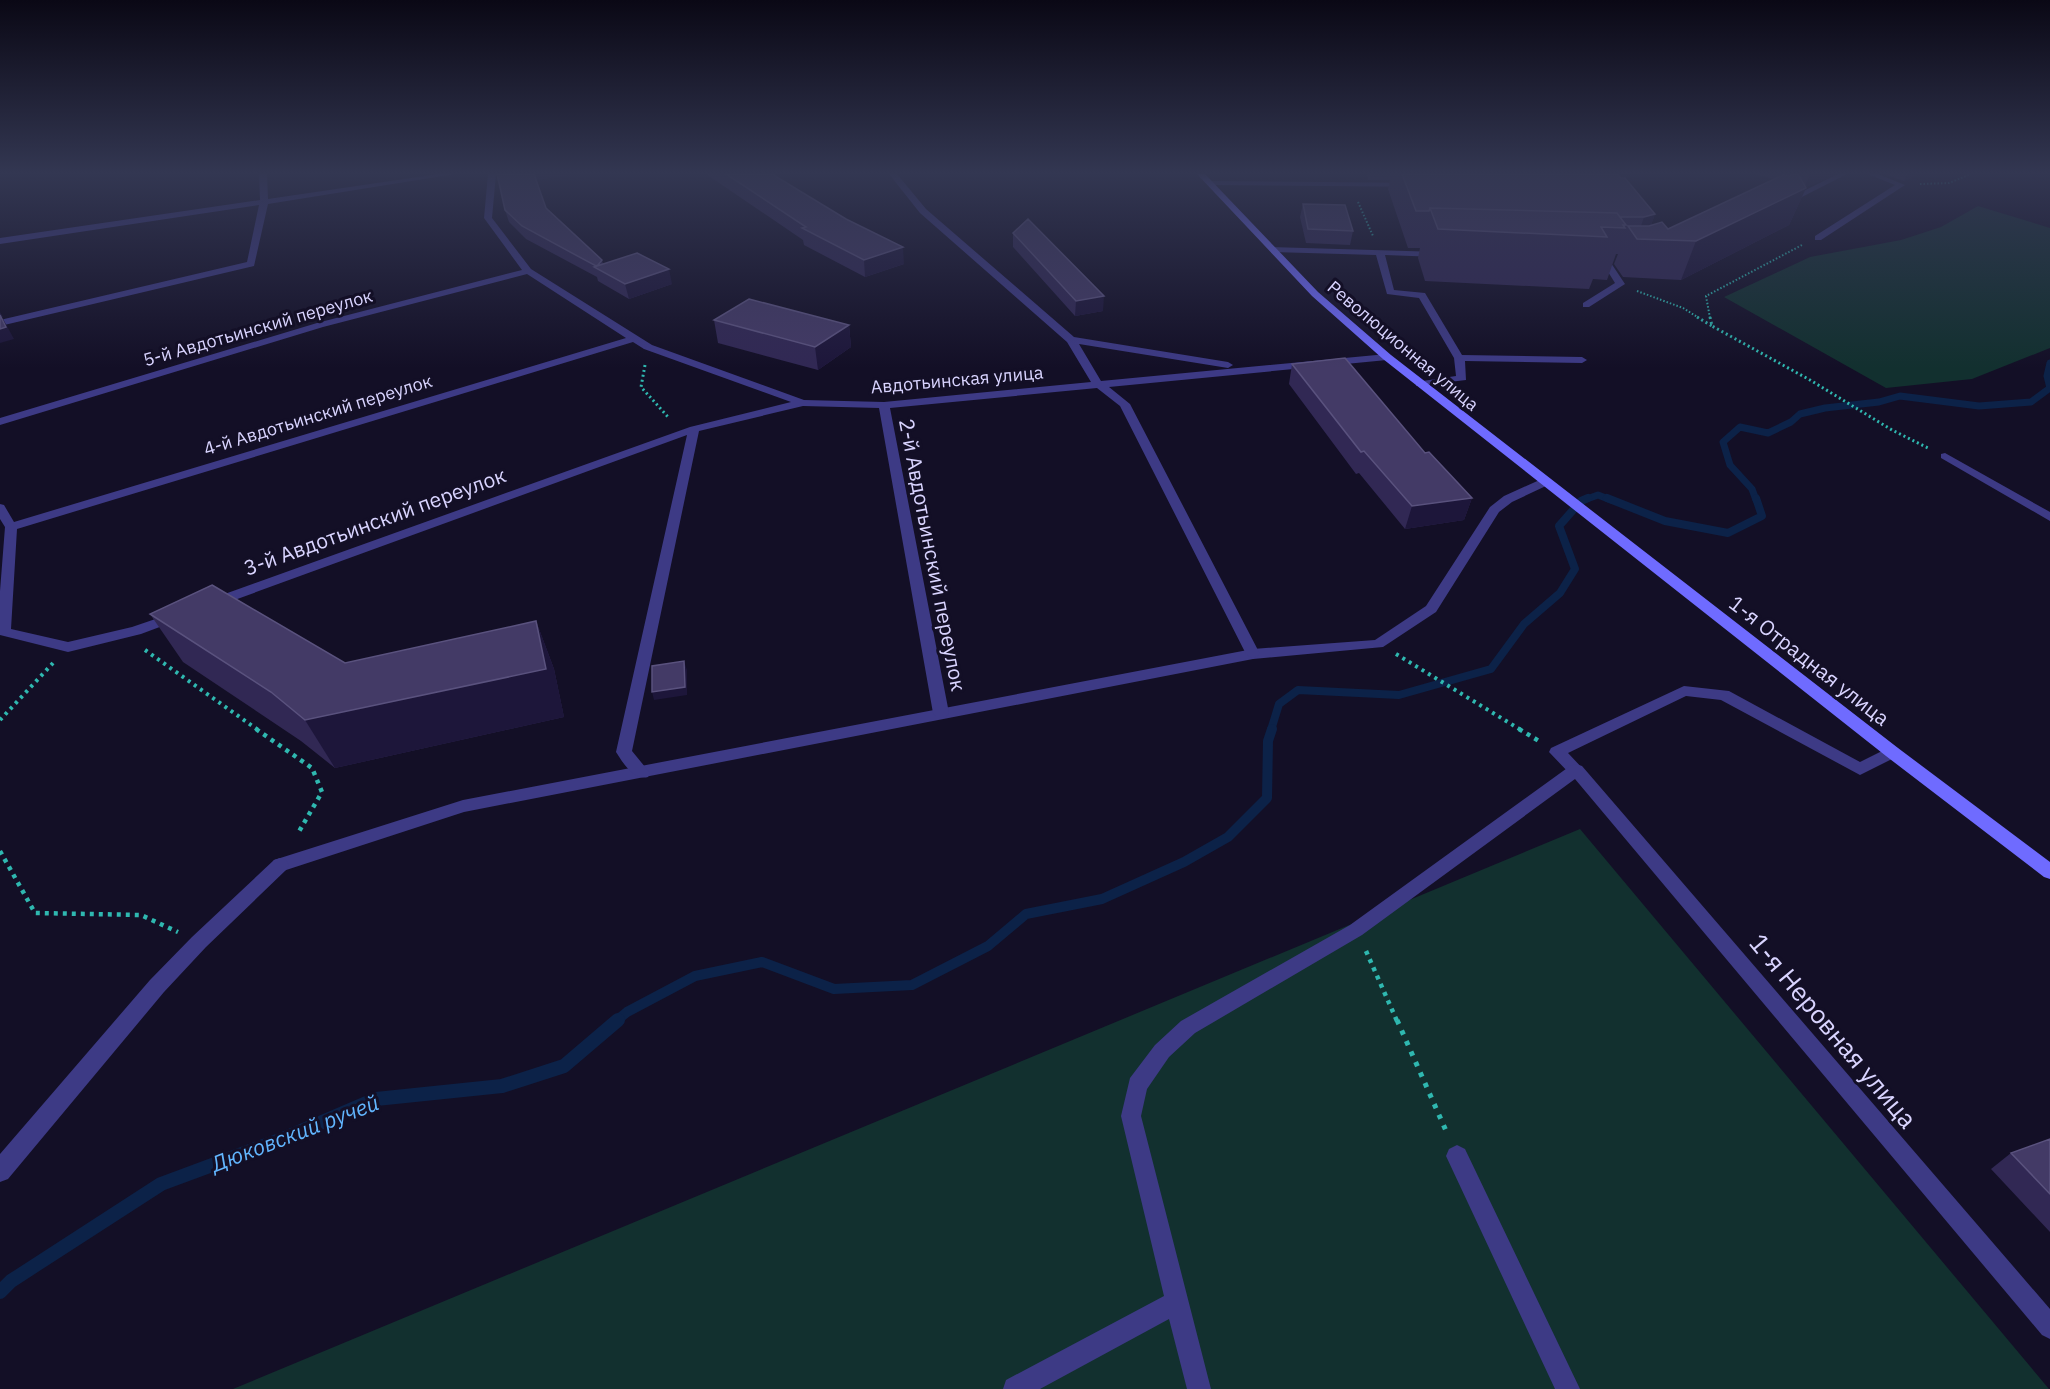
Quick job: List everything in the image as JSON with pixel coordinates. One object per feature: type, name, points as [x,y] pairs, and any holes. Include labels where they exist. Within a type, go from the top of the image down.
[{"type":"main road","name":"Революционная улица","points":[[1263,239],[1315,294],[1386,357],[1544,482]]},
{"type":"main road","name":"1-я Отрадная улица","points":[[1544,482],[2050,872]]},
{"type":"street","points":[[0,242],[21,239]]},
{"type":"street","points":[[0,323],[250,264],[256,239]]},
{"type":"street","name":"Авдотьинская улица","points":[[504,239],[528,271],[648,347],[803,403],[884,405],[1386,357]]},
{"type":"street","points":[[955,239],[1071,340],[1097,383],[1125,404],[1253,654]]},
{"type":"street","points":[[1273,249],[1451,254]]},
{"type":"street","points":[[1380,252],[1390,292],[1422,295],[1459,358],[1462,378],[1420,384]]},
{"type":"street","points":[[1586,305],[1620,284],[1608,259],[1592,258]]},
{"type":"street","name":"5-й Авдотьинский переулок","points":[[0,422],[320,325],[528,271]]},
{"type":"street","name":"4-й Авдотьинский переулок","points":[[11,527],[636,338]]},
{"type":"street","points":[[1071,340],[1251,369]]},
{"type":"street","points":[[1459,358],[1582,360]]},
{"type":"street","name":"3-й Авдотьинский переулок","points":[[68,647],[135,631],[694,429],[803,403]]},
{"type":"street","name":"2-й Авдотьинский переулок","points":[[884,405],[941,713]]},
{"type":"street","points":[[642,773],[624,752],[694,429]]},
{"type":"street","points":[[1945,456],[2050,517]]},
{"type":"street","points":[[0,1171],[157,986],[199,942],[280,865],[463,806],[1253,654],[1378,644],[1431,609],[1494,510],[1508,499],[1544,482]]},
{"type":"street","points":[[0,508],[11,527],[4,633],[68,647]]},
{"type":"street","points":[[1557,752],[1684,691],[1724,695],[1860,769],[1892,752]]},
{"type":"street","name":"1-я Неровная улица","points":[[1557,752],[1576,770],[2050,1327]]},
{"type":"street","points":[[1199,1389],[1131,1116],[1137,1085],[1162,1051],[1188,1027],[1356,930],[1576,770]]},
{"type":"street","points":[[1457,1156],[1568,1389]]},
{"type":"street","points":[[1015,1389],[1177,1302]]},
{"type":"path","points":[[1374,239],[1380,252]]},
{"type":"path","points":[[1712,326],[1706,296],[1816,239]]},
{"type":"path","points":[[1620,284],[1683,308],[1810,380],[1892,430],[1945,456]]},
{"type":"path","points":[[648,347],[641,387],[673,423],[664,441]]},
{"type":"path","points":[[135,631],[144,650],[312,768],[322,792],[280,865]]},
{"type":"path","points":[[1378,644],[1557,752]]},
{"type":"path","points":[[0,720],[68,647]]},
{"type":"path","points":[[0,851],[35,913],[141,915],[199,942]]},
{"type":"path","points":[[1356,930],[1457,1156]]},
{"type":"green space","points":[[2050,239],[2050,348],[1972,379],[1886,388],[1724,297],[1810,257],[1901,240]]},
{"type":"green space","points":[[1580,829],[2049,1389],[233,1389]]},
{"type":"building","points":[[546,239],[579,239],[602,260],[596,266]]},
{"type":"building","points":[[823,239],[886,239],[903,247],[864,260]]},
{"type":"building","points":[[1018,239],[1048,239],[1104,296],[1076,301]]},
{"type":"building","points":[[1637,239],[1701,239],[1696,241]]},
{"type":"building","points":[[637,253],[669,269],[625,284],[594,267]]},
{"type":"building","points":[[749,299],[849,325],[815,347],[714,320]]},
{"type":"building","points":[[0,315],[6,327],[0,329]]},
{"type":"building","points":[[1345,358],[1425,453],[1429,452],[1472,498],[1412,506],[1364,451],[1361,452],[1292,364]]},
{"type":"building","points":[[212,585],[345,663],[536,621],[546,669],[305,720],[271,692],[150,614]]},
{"type":"building","points":[[684,661],[685,687],[652,692],[652,666]]},
{"type":"building","points":[[2050,1139],[2050,1194],[2011,1153]]},
{"type":"waterway","name":"Дюковский ручей","points":[[1756,500],[1752,489],[1730,465],[1723,442],[1740,427],[1768,433],[1791,422],[1800,414],[1825,408],[1879,402],[1900,396],[1979,406],[2031,402],[2050,388],[2047,376],[2050,363]]},
{"type":"waterway","name":"Дюковский ручей","points":[[1584,500],[1598,495],[1611,500]]},
{"type":"waterway","name":"Дюковский ручей","points":[[1271,730],[1279,704],[1298,690],[1399,695],[1491,669],[1524,624],[1560,593],[1575,569],[1559,526],[1581,501],[1588,498]]},
{"type":"waterway","name":"Дюковский ручей","points":[[1607,498],[1665,521],[1728,533],[1762,516],[1756,498]]},
{"type":"waterway","name":"Дюковский ручей","points":[[616,1021],[627,1012],[695,976],[762,962],[834,989],[912,985],[988,946],[1026,914],[1102,899],[1184,862],[1228,837],[1267,798],[1268,741],[1272,729]]},
{"type":"waterway","name":"Дюковский ручей","points":[[0,1292],[11,1281],[161,1184],[285,1138],[376,1099],[502,1086],[564,1066],[618,1020]]}]
